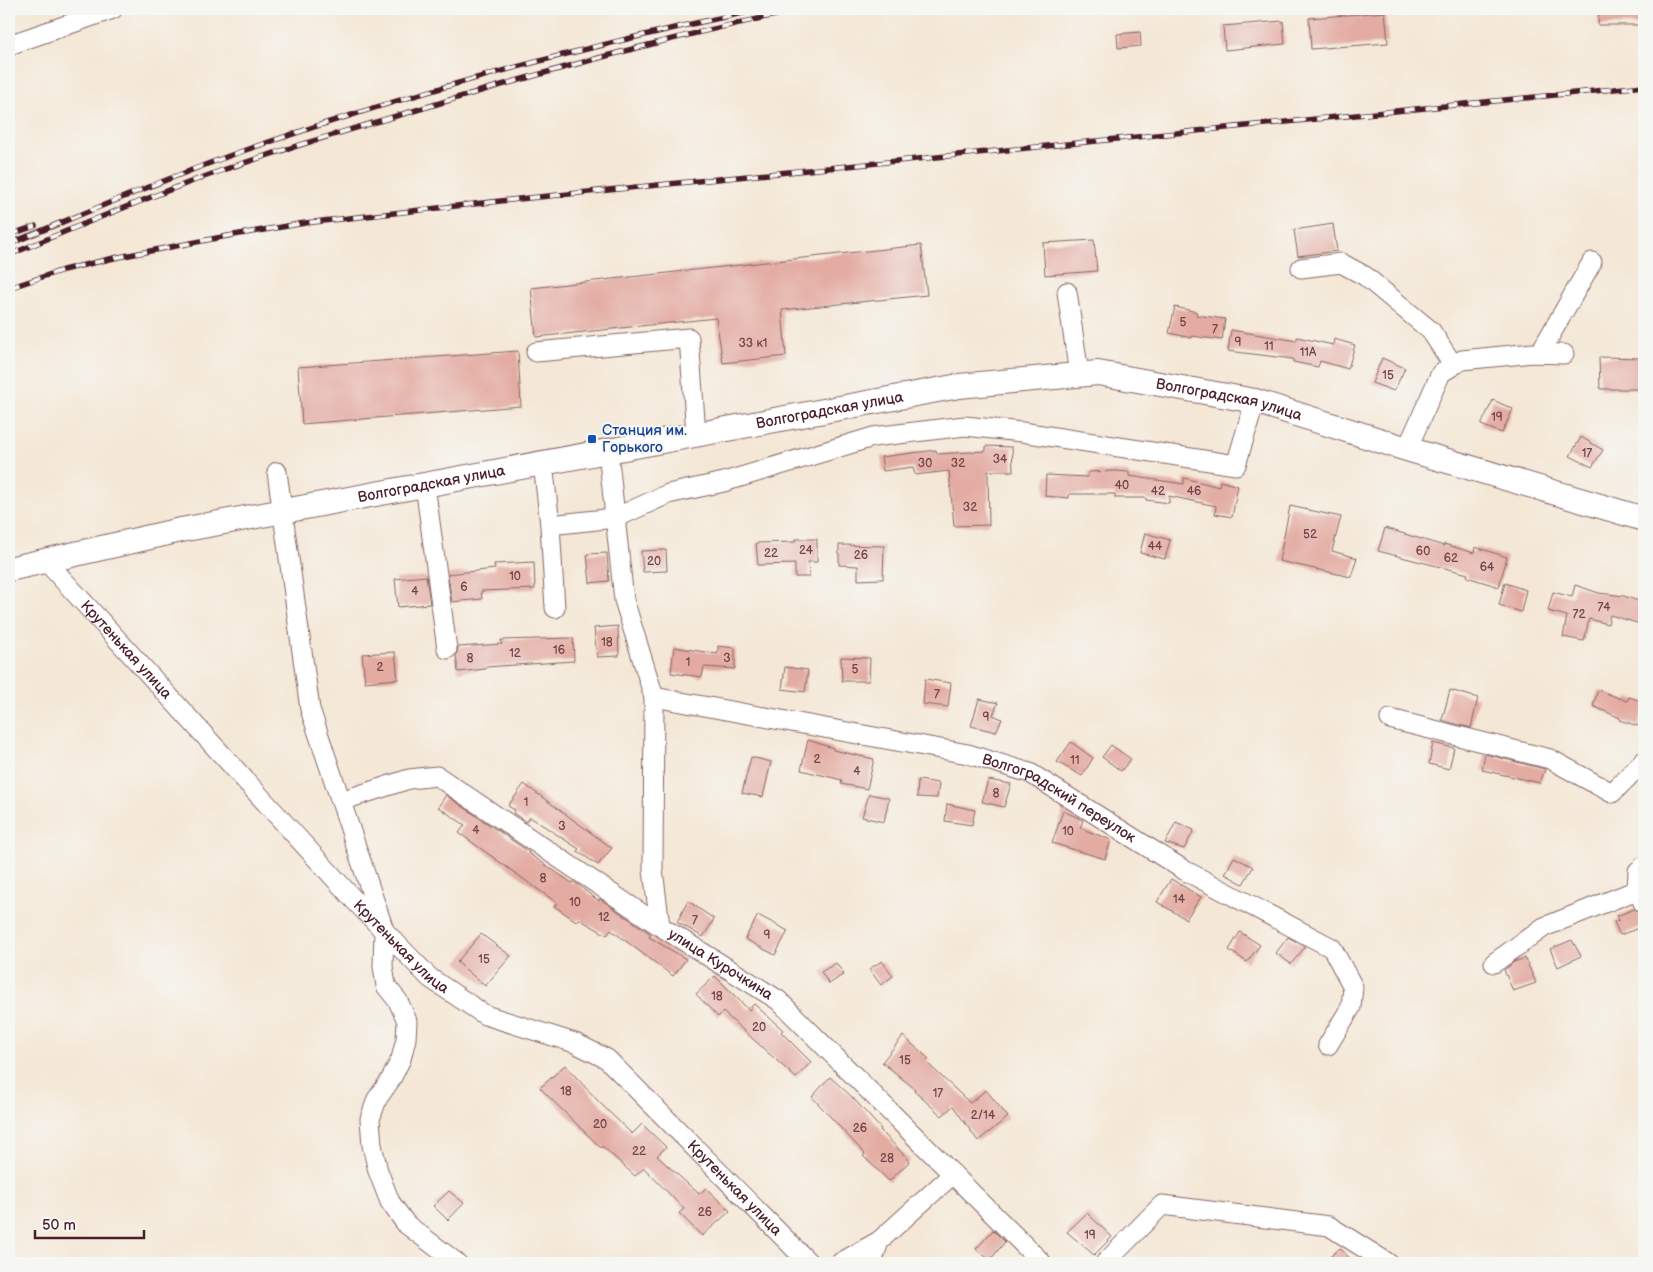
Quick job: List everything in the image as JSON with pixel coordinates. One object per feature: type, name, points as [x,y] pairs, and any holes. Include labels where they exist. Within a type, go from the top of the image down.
[{"type":"main road","name":"Волгоградская улица","points":[[9,569],[181,530],[958,386],[1098,373],[1255,401],[1407,449],[1644,519]]},
{"type":"street","points":[[9,45],[113,9]]},
{"type":"street","points":[[1540,353],[1592,262]]},
{"type":"street","points":[[1301,268],[1341,263],[1365,276],[1431,332],[1453,365]]},
{"type":"street","points":[[1067,292],[1079,374]]},
{"type":"street","points":[[536,352],[689,338],[696,434]]},
{"type":"street","points":[[1407,449],[1441,372],[1462,360],[1540,353],[1564,354]]},
{"type":"street","points":[[550,525],[615,518],[668,494],[724,482],[873,437],[965,426],[1022,432],[1236,465],[1255,401]]},
{"type":"street","points":[[608,451],[624,600],[654,697],[653,870],[660,926]]},
{"type":"street","points":[[543,463],[550,525],[555,608]]},
{"type":"street","points":[[276,472],[310,709],[384,930],[383,966],[386,986],[398,1001],[407,1021],[406,1039],[401,1058],[377,1099],[370,1119],[372,1145],[378,1171],[390,1202],[406,1224],[457,1263]]},
{"type":"street","points":[[425,485],[447,649]]},
{"type":"street","name":"Крутенькая улица","points":[[45,560],[356,902],[430,978],[485,1015],[575,1043],[606,1059],[809,1263]]},
{"type":"street","name":"Волгоградский переулок","points":[[654,697],[968,754],[1030,773],[1184,870],[1332,948],[1353,987],[1351,1007],[1328,1045]]},
{"type":"street","points":[[1390,719],[1550,759],[1612,793],[1644,762]]},
{"type":"street","name":"улица Курочкина","points":[[341,801],[409,779],[437,776],[660,926],[778,1000],[1042,1263]]},
{"type":"street","points":[[1494,963],[1544,927],[1641,897],[1638,871],[1644,866]]},
{"type":"street","points":[[840,1263],[879,1241],[952,1174]]},
{"type":"street","points":[[1105,1263],[1162,1205],[1329,1226],[1388,1263]]},
{"type":"street","points":[[872,1263],[879,1241]]},
{"type":"building","points":[[1599,9],[1644,9],[1644,25],[1598,25]]},
{"type":"building","points":[[1385,12],[1388,43],[1311,49],[1309,18]]},
{"type":"building","points":[[1283,21],[1285,44],[1225,50],[1223,26]]},
{"type":"building","points":[[1140,32],[1141,46],[1118,48],[1117,34]]},
{"type":"building","points":[[1333,224],[1337,251],[1298,256],[1294,230]]},
{"type":"building","points":[[1094,240],[1097,271],[1045,275],[1043,243]]},
{"type":"building","points":[[921,245],[927,295],[782,310],[786,356],[723,363],[716,318],[536,337],[531,288]]},
{"type":"building","points":[[1175,307],[1197,312],[1196,315],[1225,319],[1222,340],[1192,336],[1192,338],[1169,333]]},
{"type":"building","points":[[1231,330],[1297,341],[1297,337],[1333,345],[1334,339],[1355,345],[1348,369],[1320,361],[1318,367],[1293,362],[1293,359],[1228,351]]},
{"type":"building","points":[[518,351],[521,406],[302,424],[298,367]]},
{"type":"building","points":[[1599,357],[1644,358],[1644,389],[1600,389]]},
{"type":"building","points":[[1382,358],[1405,368],[1394,391],[1372,383]]},
{"type":"building","points":[[1493,400],[1513,409],[1502,433],[1481,425]]},
{"type":"building","points":[[1581,437],[1603,450],[1592,467],[1570,456]]},
{"type":"building","points":[[986,446],[1012,447],[1013,471],[988,471],[989,525],[954,526],[949,471],[915,475],[913,467],[883,471],[881,457],[936,450],[937,454],[986,451]]},
{"type":"building","points":[[1088,472],[1129,472],[1129,476],[1184,484],[1184,478],[1219,487],[1220,481],[1238,486],[1232,517],[1215,514],[1216,506],[1169,496],[1169,503],[1146,500],[1146,498],[1115,498],[1115,494],[1069,494],[1069,498],[1045,496],[1046,475],[1088,477]]},
{"type":"building","points":[[1290,506],[1341,517],[1332,551],[1357,558],[1351,577],[1279,561]]},
{"type":"building","points":[[1385,528],[1444,546],[1444,544],[1474,553],[1475,547],[1507,557],[1499,587],[1467,577],[1468,574],[1378,551]]},
{"type":"building","points":[[1145,533],[1170,540],[1165,559],[1140,553]]},
{"type":"building","points":[[795,539],[817,539],[817,562],[808,562],[809,577],[795,577],[795,564],[758,565],[756,543],[795,542]]},
{"type":"building","points":[[839,545],[884,546],[883,579],[858,580],[858,566],[839,565]]},
{"type":"building","points":[[666,550],[667,571],[643,572],[641,551]]},
{"type":"building","points":[[607,553],[609,581],[590,583],[587,554]]},
{"type":"building","points":[[534,562],[535,589],[481,591],[482,599],[452,602],[448,574],[495,569],[494,564]]},
{"type":"building","points":[[426,576],[430,604],[398,607],[395,579]]},
{"type":"building","points":[[1505,583],[1526,590],[1521,612],[1499,605]]},
{"type":"building","points":[[1575,585],[1599,593],[1624,596],[1644,603],[1644,625],[1610,615],[1608,624],[1589,619],[1584,641],[1563,637],[1567,616],[1548,611],[1553,592],[1572,597]]},
{"type":"building","points":[[618,626],[619,656],[597,657],[594,628]]},
{"type":"building","points":[[573,638],[574,661],[486,667],[486,669],[458,672],[456,656],[458,647],[502,644],[501,640]]},
{"type":"building","points":[[718,646],[735,648],[735,669],[704,667],[702,677],[671,673],[674,647],[718,654]]},
{"type":"building","points":[[395,652],[398,679],[365,682],[362,654]]},
{"type":"building","points":[[841,657],[870,658],[869,681],[842,681]]},
{"type":"building","points":[[785,667],[808,670],[805,692],[782,689]]},
{"type":"building","points":[[925,679],[951,683],[948,707],[923,704]]},
{"type":"building","points":[[1450,690],[1478,698],[1471,728],[1442,720]]},
{"type":"building","points":[[1598,690],[1627,701],[1629,697],[1644,702],[1638,726],[1619,720],[1620,718],[1593,706]]},
{"type":"building","points":[[979,699],[998,703],[993,715],[1002,719],[996,732],[971,726]]},
{"type":"building","points":[[808,740],[833,748],[833,750],[874,759],[867,789],[841,784],[842,780],[801,770]]},
{"type":"building","points":[[1071,742],[1093,758],[1082,776],[1057,762]]},
{"type":"building","points":[[1433,743],[1454,748],[1449,769],[1429,764]]},
{"type":"building","points":[[1111,745],[1131,759],[1121,771],[1102,757]]},
{"type":"building","points":[[1485,754],[1545,769],[1540,783],[1482,770]]},
{"type":"building","points":[[751,757],[771,762],[763,797],[742,793]]},
{"type":"building","points":[[918,780],[939,783],[937,798],[917,797]]},
{"type":"building","points":[[988,780],[1011,784],[1004,807],[982,802]]},
{"type":"building","points":[[524,784],[612,848],[598,865],[577,851],[579,849],[530,817],[526,822],[513,813],[515,810],[508,806]]},
{"type":"building","points":[[869,794],[889,798],[884,822],[862,817]]},
{"type":"building","points":[[446,795],[572,883],[574,882],[599,901],[600,899],[651,934],[649,937],[686,959],[673,976],[611,930],[607,935],[579,919],[576,921],[554,906],[557,903],[459,833],[465,825],[438,807]]},
{"type":"building","points":[[947,804],[975,810],[972,825],[945,821]]},
{"type":"building","points":[[1063,811],[1083,820],[1080,828],[1111,840],[1105,859],[1052,843]]},
{"type":"building","points":[[1176,822],[1194,830],[1184,849],[1165,843]]},
{"type":"building","points":[[1234,857],[1253,867],[1243,884],[1225,874]]},
{"type":"building","points":[[1171,879],[1201,897],[1186,919],[1157,902]]},
{"type":"building","points":[[688,901],[714,919],[703,937],[677,922]]},
{"type":"building","points":[[1634,909],[1639,914],[1644,926],[1620,935],[1614,922],[1619,920],[1617,916]]},
{"type":"building","points":[[758,915],[788,931],[775,955],[745,939]]},
{"type":"building","points":[[1240,932],[1260,945],[1247,962],[1229,950]]},
{"type":"building","points":[[481,934],[511,956],[485,986],[457,962]]},
{"type":"building","points":[[1288,937],[1305,947],[1291,964],[1276,953]]},
{"type":"building","points":[[1572,940],[1581,956],[1558,967],[1550,949]]},
{"type":"building","points":[[1525,958],[1536,983],[1513,991],[1504,970],[1514,962]]},
{"type":"building","points":[[882,961],[893,976],[881,985],[869,969]]},
{"type":"building","points":[[836,963],[844,974],[829,984],[821,972]]},
{"type":"building","points":[[715,976],[749,1010],[754,1004],[783,1030],[781,1032],[811,1062],[796,1078],[723,1012],[718,1017],[696,994]]},
{"type":"building","points":[[903,1036],[929,1059],[926,1062],[970,1103],[986,1090],[1008,1117],[978,1141],[953,1106],[942,1116],[914,1091],[915,1089],[882,1062]]},
{"type":"building","points":[[565,1065],[632,1134],[642,1124],[666,1147],[657,1156],[699,1194],[706,1188],[730,1211],[702,1236],[679,1213],[684,1209],[644,1168],[635,1176],[602,1146],[601,1148],[540,1088]]},
{"type":"building","points":[[830,1077],[852,1097],[910,1161],[889,1181],[863,1156],[865,1154],[812,1097]]},
{"type":"building","points":[[449,1191],[464,1203],[448,1220],[433,1206]]},
{"type":"building","points":[[1087,1213],[1112,1237],[1094,1255],[1067,1232]]},
{"type":"building","points":[[993,1230],[1005,1242],[990,1260],[976,1249]]},
{"type":"building","points":[[1340,1248],[1354,1263],[1323,1263]]},
{"type":"railway","points":[[9,244],[237,153],[366,110],[563,55],[761,9]]},
{"type":"railway","points":[[9,255],[196,180],[311,141],[460,97],[675,38],[805,9]]},
{"type":"railway","points":[[9,288],[63,270],[114,258],[305,223],[519,199],[1644,86]]},
{"type":"railway","points":[[9,235],[35,226]]},
{"type":"place","name":"Станция им. Горького","points":[[592,439]]}]
